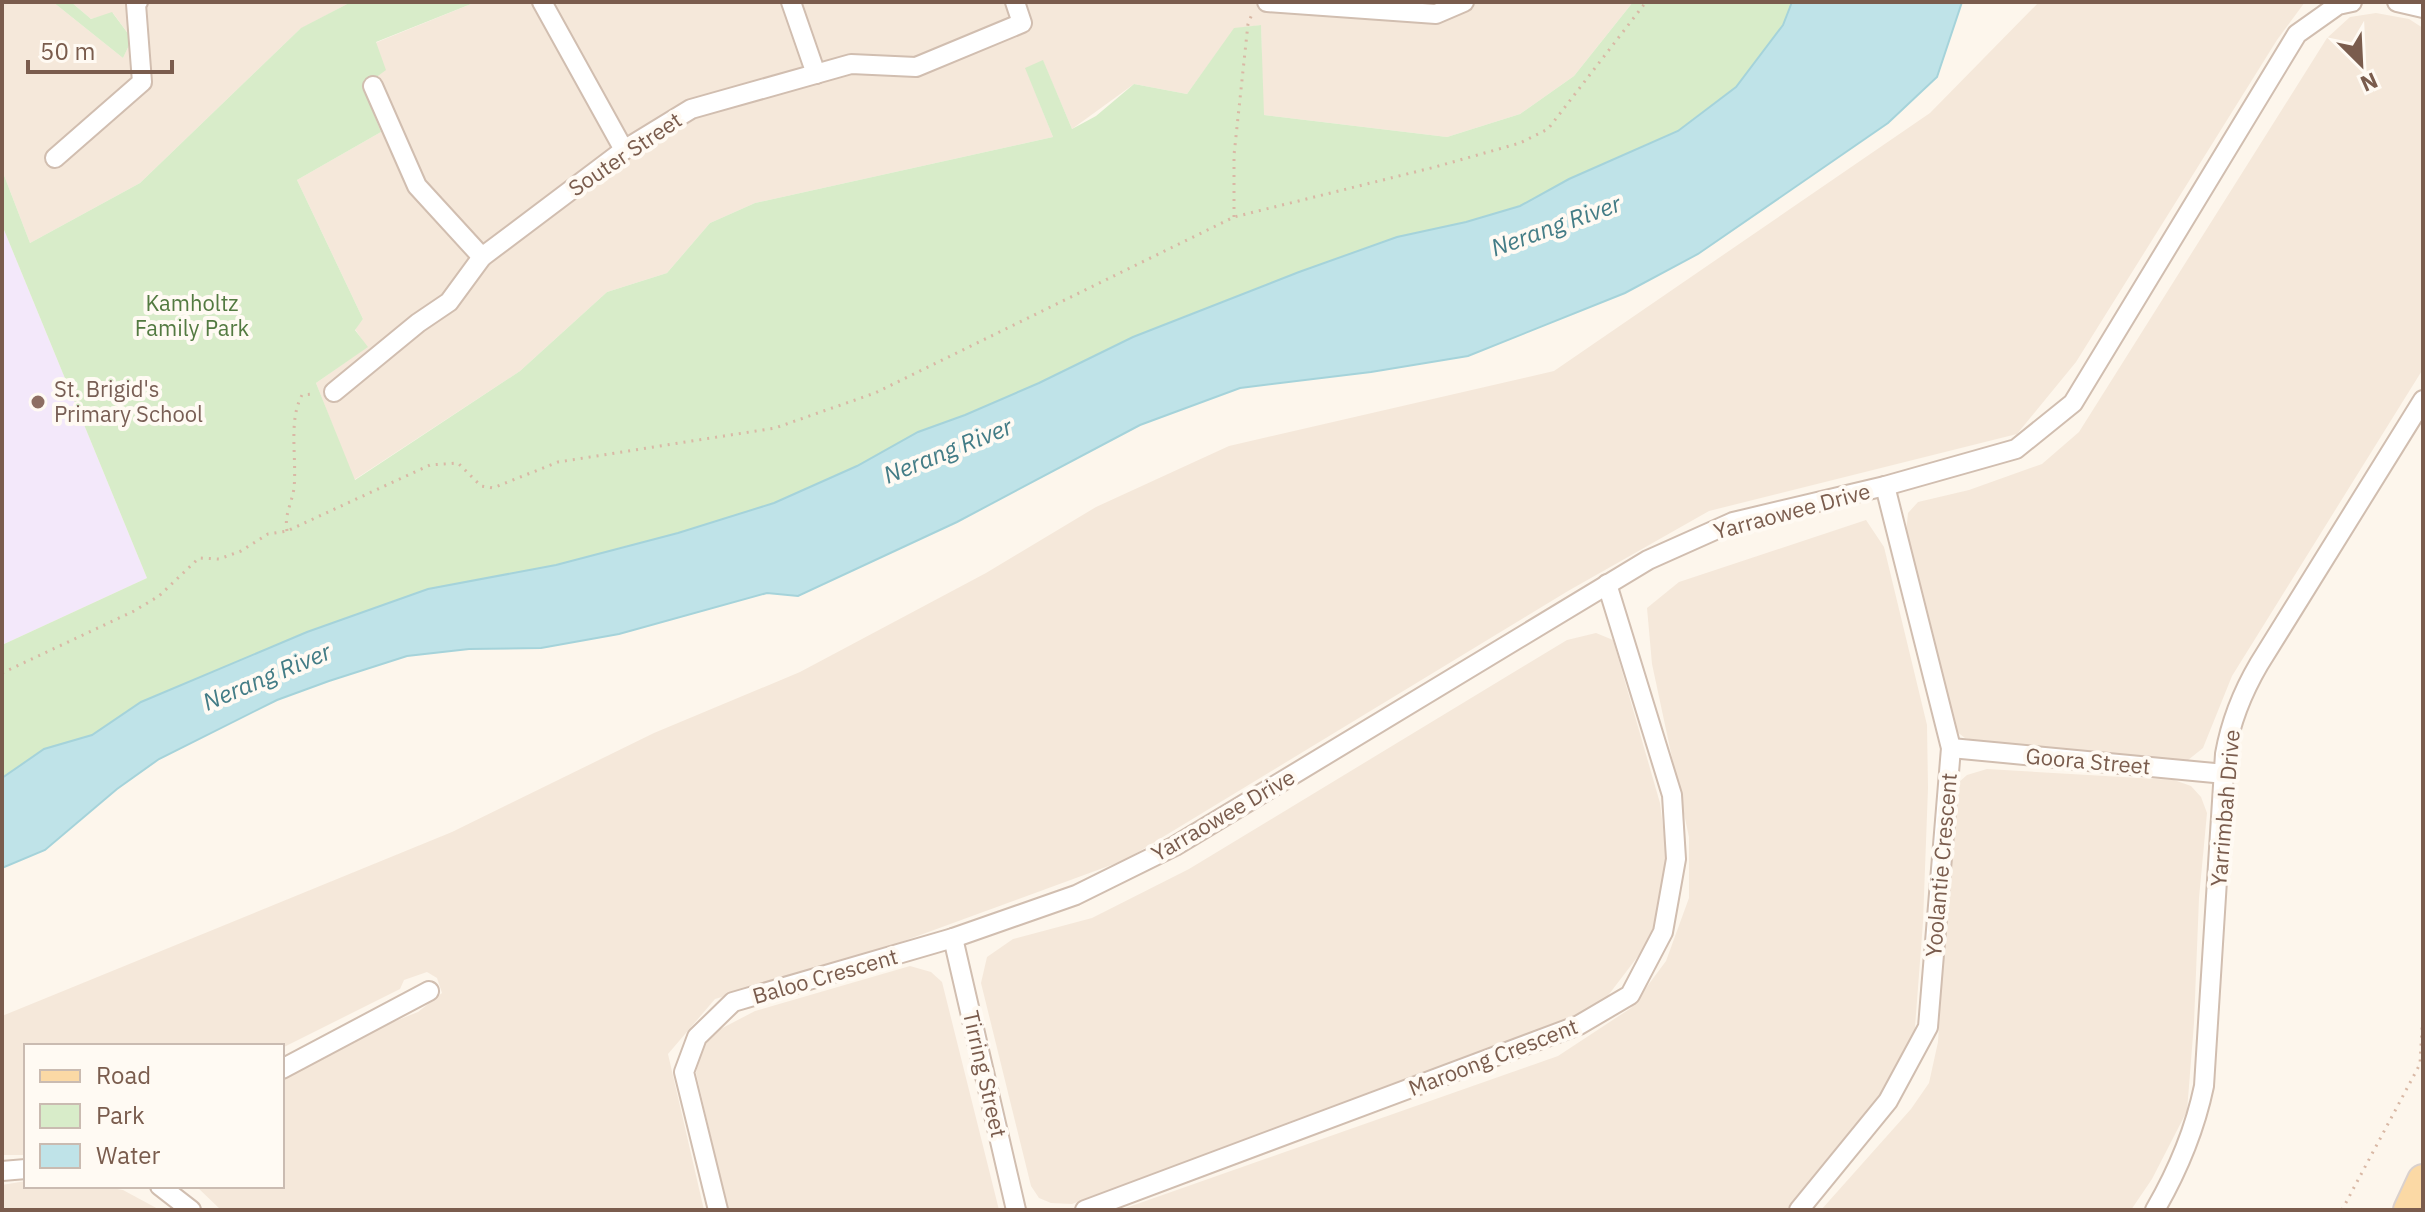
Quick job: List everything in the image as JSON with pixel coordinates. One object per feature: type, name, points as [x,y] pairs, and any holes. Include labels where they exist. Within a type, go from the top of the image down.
[{"type":"main road","points":[[2409,1210],[2423,1180]]},
{"type":"street","points":[[55,158],[142,82],[138,2]]},
{"type":"street","points":[[542,2],[624,150]]},
{"type":"street","points":[[791,2],[816,74]]},
{"type":"street","name":"Souter Street","points":[[334,392],[418,323],[449,302],[482,257],[624,150],[691,109],[851,64],[916,67],[1022,23],[1015,2]]},
{"type":"street","points":[[1260,8],[1436,14],[1464,2]]},
{"type":"street","name":"Yarraowee Drive","points":[[953,938],[1076,895],[1175,846],[1648,560],[1733,522],[1885,486],[2016,449],[2073,403],[2297,34],[2338,5],[2352,2]]},
{"type":"street","points":[[2397,2],[2423,8]]},
{"type":"street","points":[[373,86],[417,186],[482,257]]},
{"type":"street","name":"Yarrimbah Drive","points":[[2155,1210],[2187,1142],[2204,1086],[2230,727],[2242,693],[2423,400]]},
{"type":"street","name":"Yoolantie Crescent","points":[[1799,1210],[1888,1101],[1928,1027],[1951,748],[1885,486]]},
{"type":"street","name":"Maroong Crescent","points":[[1085,1210],[1579,1025],[1630,995],[1663,932],[1676,859],[1672,795],[1607,584]]},
{"type":"street","name":"Goora Street","points":[[1951,748],[2225,774]]},
{"type":"street","name":"Baloo Crescent","points":[[718,1210],[684,1072],[697,1037],[733,1002],[953,938]]},
{"type":"street","name":"Tirring Street","points":[[953,938],[1016,1210]]},
{"type":"street","points":[[284,1068],[429,991]]},
{"type":"street","points":[[2,1171],[24,1169]]},
{"type":"street","points":[[163,1188],[191,1210]]},
{"type":"path","points":[[2,673],[134,611],[159,596],[199,558],[219,559],[241,551],[268,534],[287,531],[430,465],[458,463],[481,486],[493,488],[558,462],[775,428],[875,393],[1234,217],[1520,143],[1548,129],[1646,2]]},
{"type":"path","points":[[1234,217],[1234,155],[1248,24],[1260,8]]},
{"type":"path","points":[[287,531],[285,520],[294,491],[295,407],[302,395],[334,392]]},
{"type":"path","points":[[2342,1210],[2420,1064],[2423,1012]]},
{"type":"shaded area","points":[[2,2],[53,2],[123,58],[132,39],[113,13],[91,19],[71,2],[351,2],[300,29],[140,183],[30,243],[2,170]]},
{"type":"shaded area","points":[[476,2],[1633,2],[1574,76],[1520,114],[1447,137],[1263,115],[1261,25],[1234,29],[1187,94],[1134,84],[1072,129],[1043,61],[1026,69],[1053,137],[755,203],[710,223],[667,273],[607,292],[520,371],[354,480],[316,383],[367,347],[355,329],[363,319],[297,180],[381,132],[363,87],[375,43]]},
{"type":"shaded area","points":[[2039,2],[2305,2],[2277,40],[2076,362],[2017,434],[1709,511],[1568,591],[1125,860],[871,953],[715,999],[668,1054],[704,1210],[221,1210],[198,1188],[284,1188],[284,1073],[333,1046],[418,1012],[442,993],[437,978],[427,972],[404,980],[400,989],[284,1047],[284,1044],[24,1044],[24,1155],[2,1155],[2,1016],[452,832],[654,733],[800,672],[986,573],[1096,507],[1229,446],[1554,371],[1930,113]]},
{"type":"shaded area","points":[[2376,13],[2409,19],[2423,28],[2423,369],[2232,676],[2203,748],[2188,760],[2003,747],[1965,738],[1952,728],[1928,634],[1906,533],[1908,513],[1918,502],[1969,490],[2042,464],[2079,432],[2327,38],[2350,17]]},
{"type":"shaded area","name":"St. Brigid's Primary School","points":[[2,225],[147,578],[2,645]]},
{"type":"shaded area","points":[[1866,520],[1884,547],[1927,725],[1923,922],[1914,1040],[1880,1102],[1792,1210],[1120,1210],[1558,1056],[1631,1008],[1666,961],[1689,898],[1689,837],[1652,664],[1647,608],[1679,582]]},
{"type":"shaded area","points":[[1596,633],[1613,640],[1660,803],[1668,867],[1652,938],[1600,1006],[1557,1029],[1072,1204],[1051,1203],[1039,1198],[1031,1186],[981,983],[987,957],[1013,939],[1092,918],[1189,869],[1567,640]]},
{"type":"shaded area","points":[[1987,769],[2174,780],[2191,786],[2201,797],[2207,813],[2187,1111],[2152,1179],[2131,1210],[1821,1210],[1911,1109],[1929,1083],[1938,1042],[1952,801],[1959,782],[1967,775]]},
{"type":"shaded area","points":[[910,966],[931,972],[942,982],[999,1210],[728,1210],[696,1073],[699,1049],[709,1035],[755,1011]]},
{"type":"shaded area","points":[[24,1181],[24,1188],[112,1188],[123,1190],[160,1210],[2,1210],[2,1185]]},
{"type":"green space","points":[[53,2],[71,2],[91,19],[112,12],[132,39],[123,58]]},
{"type":"green space","name":"Kamholtz Family Park","points":[[351,2],[476,2],[376,42],[386,70],[363,87],[381,132],[297,180],[363,319],[355,330],[368,347],[316,383],[355,480],[520,371],[607,292],[667,273],[710,223],[755,203],[1053,137],[1025,68],[1043,60],[1072,129],[1096,116],[1134,84],[1187,94],[1234,28],[1261,25],[1264,115],[1447,137],[1520,114],[1574,76],[1633,2],[1792,2],[1783,25],[1736,87],[1678,131],[1569,179],[1520,206],[1397,237],[1133,337],[1039,383],[918,432],[857,466],[774,503],[678,533],[556,565],[428,589],[307,632],[141,702],[92,735],[44,749],[2,778],[2,645],[147,578],[2,225],[2,170],[30,243],[140,183],[301,28]]},
{"type":"water","name":"Nerang River","points":[[1792,2],[1962,2],[1937,77],[1888,123],[1698,254],[1625,293],[1468,356],[1240,388],[1140,425],[957,522],[798,596],[767,593],[619,634],[541,648],[469,649],[407,656],[329,681],[277,700],[159,759],[117,789],[45,850],[2,868],[2,778],[44,749],[92,735],[141,702],[307,632],[428,589],[556,565],[678,533],[774,503],[857,466],[918,432],[1039,383],[1133,337],[1397,237],[1520,206],[1569,179],[1678,131],[1736,87],[1783,25]]},
{"type":"place","name":"St. Brigid's Primary School","points":[[38,402]]}]
